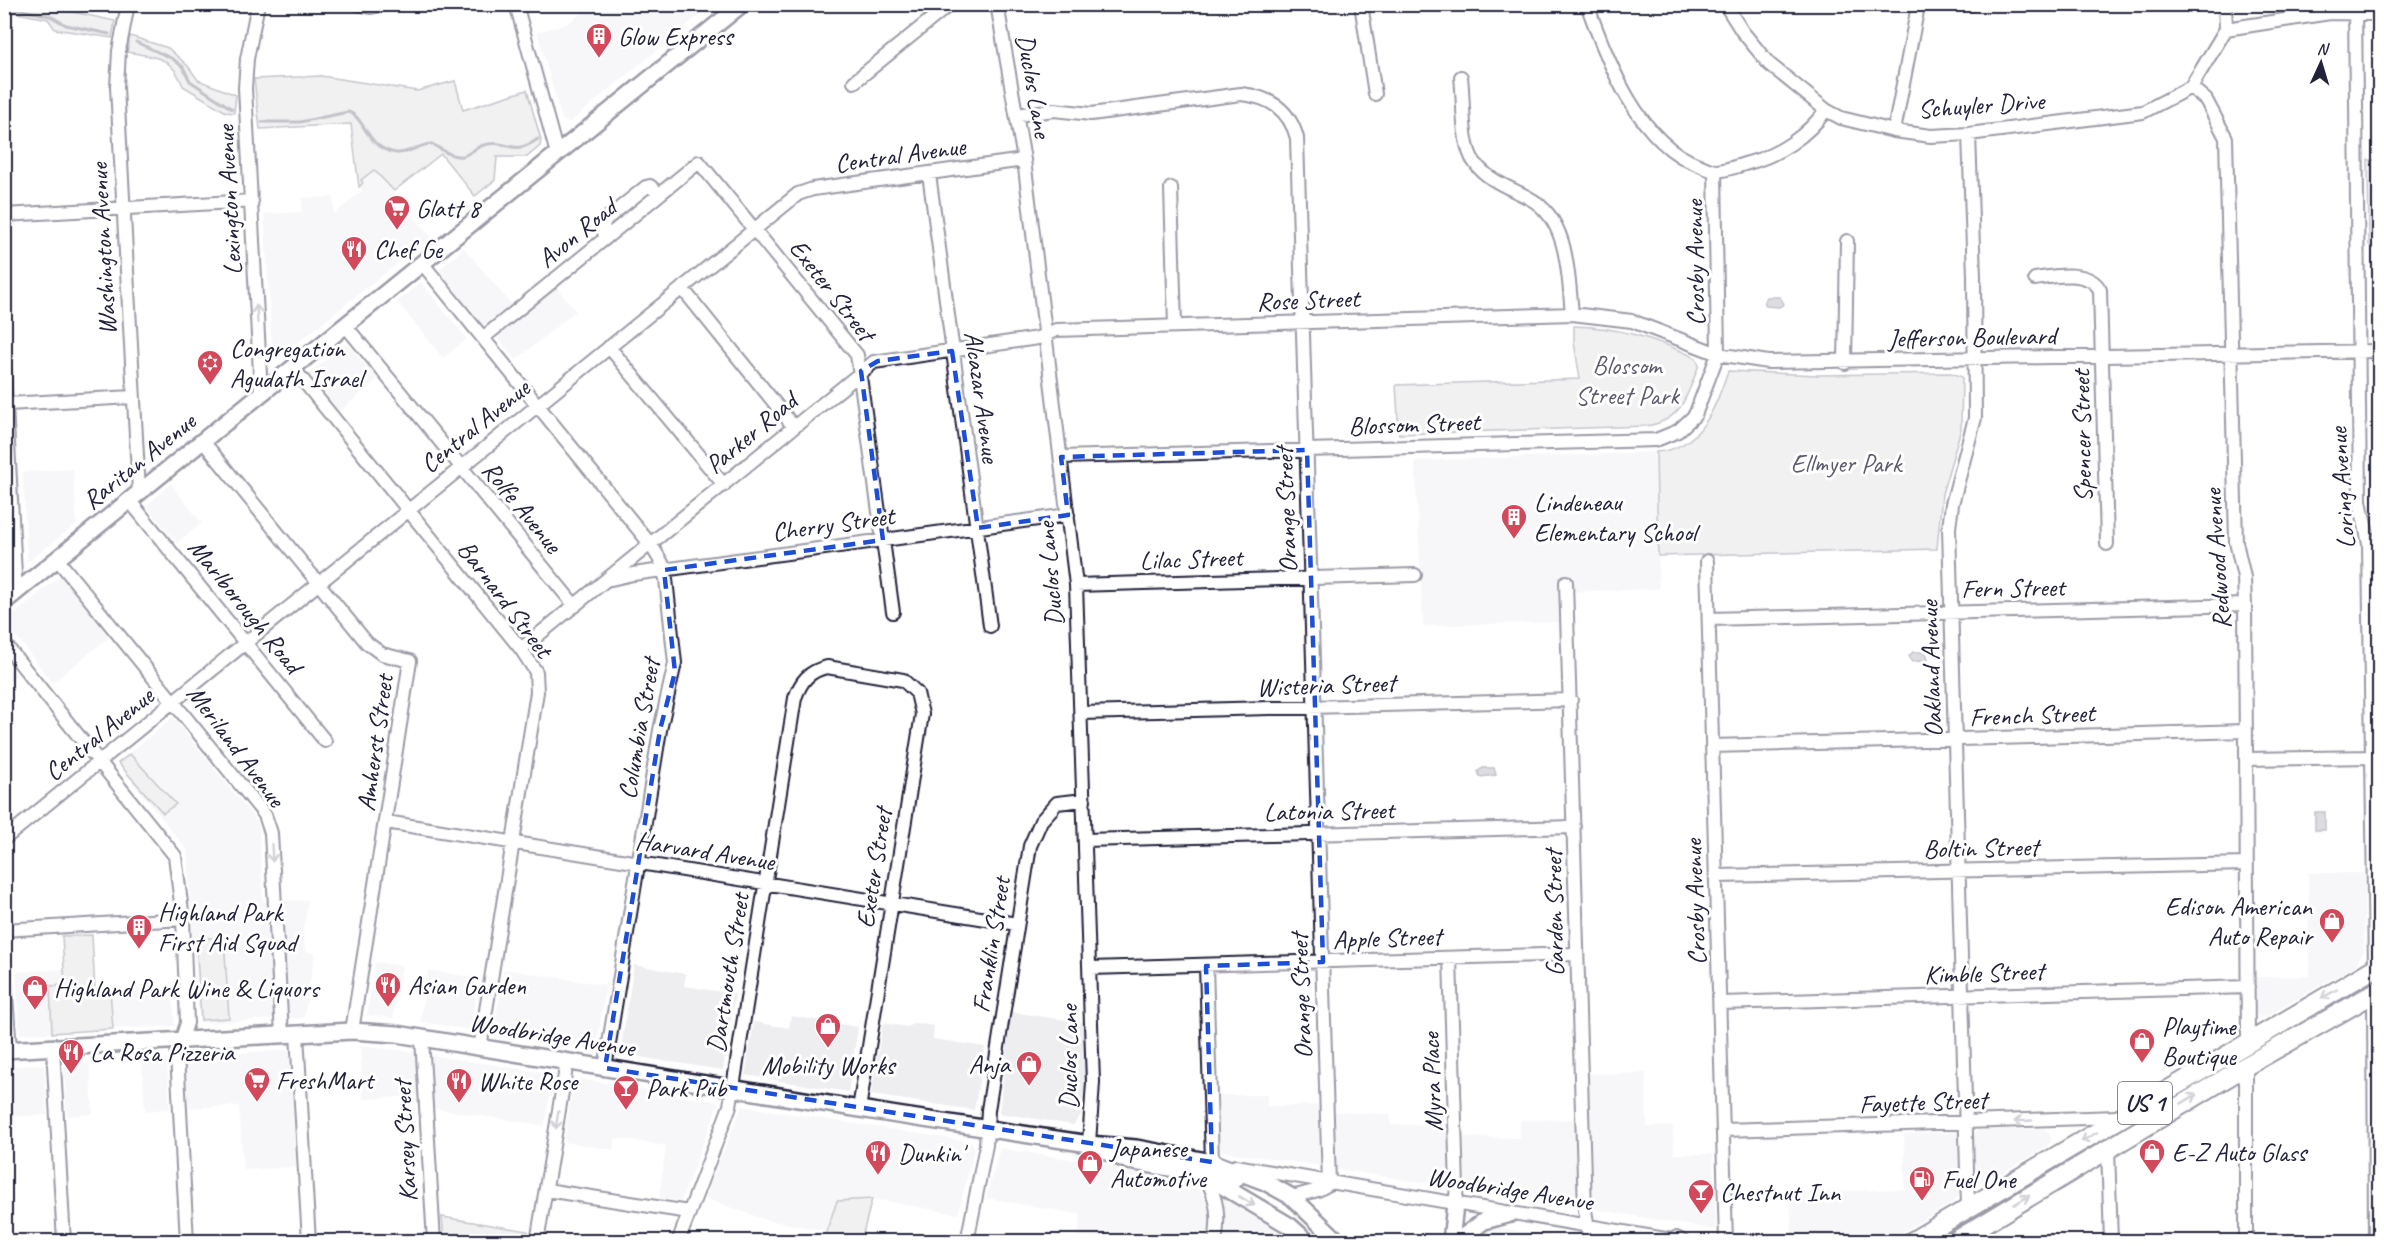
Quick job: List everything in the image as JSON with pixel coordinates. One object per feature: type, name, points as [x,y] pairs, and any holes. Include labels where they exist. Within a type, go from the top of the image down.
[{"type":"highway","name":"US 1","points":[[1911,1242],[1968,1206],[2377,966]]},
{"type":"highway","name":"US 1","points":[[1954,1242],[2246,1066],[2377,992]]},
{"type":"highway","points":[[1975,1242],[1987,1222]]},
{"type":"main road","name":"Raritan Avenue","points":[[10,598],[557,154],[734,7]]},
{"type":"main road","name":"Woodbridge Avenue","points":[[7,1050],[352,1031],[422,1038],[1089,1144],[1128,1161],[1208,1168]]},
{"type":"main road","points":[[1208,1168],[1260,1190],[1292,1197],[1339,1242]]},
{"type":"main road","points":[[1208,1168],[1290,1226],[1308,1242]]},
{"type":"main road","points":[[1451,1242],[1455,1204]]},
{"type":"main road","points":[[1456,1242],[1484,1221],[1510,1214]]},
{"type":"main road","points":[[1290,1226],[1300,1242]]},
{"type":"street","name":"Washington Avenue","points":[[128,4],[117,87],[134,397],[134,496]]},
{"type":"street","name":"Lexington Avenue","points":[[258,4],[245,74],[261,393]]},
{"type":"street","points":[[358,4],[371,7],[387,4]]},
{"type":"street","points":[[516,4],[557,154]]},
{"type":"street","points":[[854,81],[950,4]]},
{"type":"street","name":"Duclos Lane","points":[[997,4],[1024,160],[1076,585],[1093,1082],[1089,1144]]},
{"type":"street","points":[[1361,4],[1375,94]]},
{"type":"street","points":[[1587,4],[1603,46],[1627,94],[1654,136],[1681,158],[1715,171],[1767,158],[1803,135],[1826,110]]},
{"type":"street","name":"Schuyler Drive","points":[[1725,4],[1742,31],[1769,64],[1826,110],[1841,118],[1894,131],[1930,136],[1970,134],[2143,112],[2191,87]]},
{"type":"street","points":[[1894,131],[1916,5],[1972,4]]},
{"type":"street","points":[[2191,87],[2226,29],[2226,4]]},
{"type":"street","points":[[2226,29],[2355,9],[2379,14]]},
{"type":"street","name":"Loring Avenue","points":[[2355,9],[2360,501],[2369,544],[2377,966]]},
{"type":"street","points":[[1461,77],[1467,139],[1474,162],[1495,181],[1539,203],[1553,220],[1566,257],[1572,314]]},
{"type":"street","name":"Redwood Avenue","points":[[2191,87],[2206,100],[2226,138],[2236,542],[2244,577],[2245,605],[2248,1041]]},
{"type":"street","name":"Orange Street","points":[[1017,115],[1054,110],[1091,114],[1241,94],[1254,95],[1278,106],[1293,124],[1297,138],[1329,1184]]},
{"type":"street","name":"Oakland Avenue","points":[[1968,1206],[1961,871],[1949,528],[1952,504],[1975,418],[1970,134]]},
{"type":"street","name":"Central Avenue","points":[[4,840],[755,228],[805,191],[1024,160]]},
{"type":"street","name":"Avon Road","points":[[483,338],[699,162]]},
{"type":"street","name":"Exeter Street","points":[[699,162],[857,355],[893,612]]},
{"type":"street","name":"Crosby Avenue","points":[[1715,171],[1718,354]]},
{"type":"street","name":"Alcazar Avenue","points":[[929,174],[990,626]]},
{"type":"street","points":[[1171,188],[1175,326]]},
{"type":"street","points":[[4,215],[252,201]]},
{"type":"street","points":[[1845,363],[1847,241]]},
{"type":"street","name":"Columbia Street","points":[[422,263],[651,545],[664,570],[675,663],[660,730],[605,1068]]},
{"type":"street","name":"Spencer Street","points":[[2035,279],[2070,275],[2092,280],[2098,286],[2107,544]]},
{"type":"street","points":[[682,288],[794,427]]},
{"type":"street","name":"Jefferson Boulevard","points":[[1572,314],[1632,321],[1718,354],[1768,362],[1845,363],[2231,352],[2379,351]]},
{"type":"street","name":"Rose Street","points":[[1046,335],[1056,330],[1572,314]]},
{"type":"street","name":"Rolfe Avenue","points":[[345,325],[575,606]]},
{"type":"street","name":"Parker Road","points":[[521,649],[861,371],[878,361],[1046,335]]},
{"type":"street","points":[[609,347],[724,485]]},
{"type":"street","name":"Blossom Street","points":[[1061,457],[1656,440],[1678,431],[1695,415],[1718,354]]},
{"type":"street","points":[[4,368],[7,404],[10,598]]},
{"type":"street","name":"Barnard Street","points":[[293,368],[532,663],[537,682],[480,1048]]},
{"type":"street","points":[[7,404],[134,397]]},
{"type":"street","name":"Amherst Street","points":[[202,440],[374,649],[392,657],[410,661],[352,1031]]},
{"type":"street","name":"Marlborough Road","points":[[134,496],[325,741]]},
{"type":"street","name":"Cherry Street","points":[[604,581],[633,574],[1068,515]]},
{"type":"street","name":"Meriland Avenue","points":[[57,559],[175,701],[259,807],[269,825],[309,1242]]},
{"type":"street","name":"Crosby Avenue","points":[[1707,561],[1726,1242]]},
{"type":"street","name":"Lilac Street","points":[[1076,585],[1415,575]]},
{"type":"street","name":"Garden Street","points":[[1566,582],[1577,954],[1590,1242]]},
{"type":"street","name":"Fern Street","points":[[1709,619],[2245,605]]},
{"type":"street","points":[[4,643],[173,851],[177,861],[183,919],[187,1023],[177,1054],[187,1242]]},
{"type":"street","name":"Dartmouth Street","points":[[678,1242],[730,1106],[798,688],[804,679],[818,669],[837,667],[863,672]]},
{"type":"street","name":"Exeter Street","points":[[859,1109],[922,714],[921,700],[903,680],[863,672]]},
{"type":"street","name":"Wisteria Street","points":[[1082,713],[1571,700]]},
{"type":"street","name":"French Street","points":[[1712,746],[2246,731]]},
{"type":"street","points":[[2246,759],[2373,758]]},
{"type":"street","name":"Franklin Street","points":[[967,1242],[987,1129],[1030,846],[1041,821],[1057,803],[1084,800]]},
{"type":"street","name":"Harvard Avenue","points":[[386,822],[1017,924]]},
{"type":"street","name":"Latonia Street","points":[[1085,840],[1574,827]]},
{"type":"street","name":"Boltin Street","points":[[1717,876],[2247,864]]},
{"type":"street","points":[[4,930],[183,919]]},
{"type":"street","name":"Apple Street","points":[[1090,968],[1577,954]]},
{"type":"street","name":"Myra Place","points":[[1450,958],[1457,1188],[1455,1204]]},
{"type":"street","points":[[1206,966],[1208,1168],[1217,1201],[1215,1242]]},
{"type":"street","points":[[4,967],[7,1050]]},
{"type":"street","name":"Kimble Street","points":[[1721,1003],[2248,987]]},
{"type":"street","points":[[2375,1242],[2377,992]]},
{"type":"street","name":"Karsey Street","points":[[422,1038],[434,1242]]},
{"type":"street","points":[[53,1048],[64,1242]]},
{"type":"street","points":[[537,1242],[567,1062]]},
{"type":"street","points":[[2246,1066],[2246,1242]]},
{"type":"street","name":"Fayette Street","points":[[1724,1130],[1966,1124],[2124,1116]]},
{"type":"street","points":[[2108,1148],[2111,1242]]},
{"type":"street","name":"Woodbridge Avenue","points":[[1208,1168],[1329,1184],[1679,1241]]},
{"type":"street","name":"Woodbridge Avenue","points":[[1292,1197],[1318,1190],[1329,1184]]},
{"type":"street","points":[[546,1190],[689,1212]]},
{"type":"highlighted area","points":[[952,351],[978,528],[1068,515],[1061,457],[1307,450],[1323,962],[1206,966],[1212,1162],[605,1068],[660,730],[675,672],[664,570],[883,540],[861,371],[878,361]]},
{"type":"shaded area","points":[[591,5],[712,5],[570,122],[562,120],[537,32],[567,24]]},
{"type":"shaded area","points":[[374,169],[431,237],[273,362],[264,214],[302,212],[302,198],[334,197],[334,214],[362,191],[359,187],[363,184],[361,181]]},
{"type":"shaded area","points":[[464,248],[512,305],[488,325],[484,326],[439,270]]},
{"type":"shaded area","points":[[421,282],[467,339],[443,358],[397,302]]},
{"type":"shaded area","points":[[556,287],[576,311],[516,360],[496,336]]},
{"type":"shaded area","points":[[1767,297],[1780,297],[1784,304],[1779,307],[1766,306],[1764,301]]},
{"type":"shaded area","points":[[347,343],[378,379],[339,412],[308,374]]},
{"type":"shaded area","points":[[1656,452],[1659,589],[1558,592],[1559,622],[1423,626],[1415,461]]},
{"type":"shaded area","points":[[73,469],[77,524],[27,562],[23,472]]},
{"type":"shaded area","points":[[171,484],[202,523],[177,543],[146,506]]},
{"type":"shaded area","points":[[62,574],[112,635],[52,683],[5,622]]},
{"type":"shaded area","points":[[1913,652],[1926,652],[1928,660],[1912,662],[1909,656]]},
{"type":"shaded area","points":[[5,660],[17,675],[4,685]]},
{"type":"shaded area","points":[[173,717],[259,824],[263,902],[308,900],[303,932],[305,951],[315,953],[304,1018],[199,1023],[187,850],[117,763]]},
{"type":"shaded area","points":[[1483,768],[1494,768],[1496,775],[1480,777],[1478,771]]},
{"type":"shaded area","points":[[2315,812],[2325,812],[2325,830],[2315,830]]},
{"type":"shaded area","points":[[2308,873],[2365,873],[2364,951],[2356,965],[2264,1018],[2257,1016],[2254,1011],[2254,977],[2309,976]]},
{"type":"shaded area","points":[[375,962],[402,966],[393,1018],[367,1015]]},
{"type":"shaded area","points":[[634,965],[686,974],[684,986],[735,994],[723,1070],[620,1054]]},
{"type":"shaded area","points":[[64,969],[65,985],[50,986],[53,1033],[21,1034],[19,1032],[16,972]]},
{"type":"shaded area","points":[[504,969],[606,985],[596,1050],[493,1034]]},
{"type":"shaded area","points":[[428,970],[479,978],[470,1030],[420,1022]]},
{"type":"shaded area","points":[[172,986],[175,1026],[113,1029],[110,990]]},
{"type":"shaded area","points":[[1011,1012],[1087,1023],[1086,1082],[1081,1115],[1073,1125],[999,1113]]},
{"type":"shaded area","points":[[791,1016],[858,1027],[848,1092],[745,1075],[754,1022],[789,1028]]},
{"type":"shaded area","points":[[883,1023],[908,1027],[914,1023],[934,1026],[933,1039],[985,1047],[974,1110],[871,1095]]},
{"type":"shaded area","points":[[360,1046],[415,1052],[418,1096],[363,1099]]},
{"type":"shaded area","points":[[289,1050],[296,1167],[243,1170],[239,1106],[189,1108],[184,1055]]},
{"type":"shaded area","points":[[429,1055],[553,1074],[545,1126],[432,1108]]},
{"type":"shaded area","points":[[167,1059],[170,1109],[145,1111],[142,1061]]},
{"type":"shaded area","points":[[90,1063],[93,1114],[67,1116],[64,1065]]},
{"type":"shaded area","points":[[44,1064],[47,1115],[8,1117],[5,1067]]},
{"type":"shaded area","points":[[1646,1073],[1647,1127],[1673,1126],[1674,1154],[1713,1154],[1716,1230],[1593,1209],[1588,1074]]},
{"type":"shaded area","points":[[574,1078],[719,1102],[681,1201],[659,1198],[666,1146],[616,1138],[613,1150],[564,1142]]},
{"type":"shaded area","points":[[1216,1095],[1267,1095],[1267,1106],[1319,1105],[1320,1166],[1220,1151]]},
{"type":"shaded area","points":[[742,1106],[972,1142],[975,1147],[958,1214],[872,1199],[838,1201],[827,1231],[766,1220],[704,1198]]},
{"type":"shaded area","points":[[1334,1112],[1390,1114],[1391,1125],[1447,1124],[1449,1187],[1336,1169]]},
{"type":"shaded area","points":[[1576,1119],[1577,1207],[1465,1190],[1464,1137],[1520,1138],[1520,1120]]},
{"type":"shaded area","points":[[2045,1129],[2052,1138],[2047,1147],[1988,1181],[1978,1179],[1975,1174],[1974,1135],[1978,1130]]},
{"type":"shaded area","points":[[1959,1132],[1961,1192],[1954,1202],[1887,1241],[1792,1241],[1790,1193],[1905,1189],[1904,1134]]},
{"type":"shaded area","points":[[1000,1148],[1158,1173],[1186,1180],[1199,1188],[1210,1207],[1211,1222],[1208,1241],[1077,1241],[1081,1215],[986,1198]]},
{"type":"shaded area","points":[[1221,1192],[1294,1241],[1221,1241],[1223,1223]]},
{"type":"shaded area","points":[[1481,1225],[1584,1241],[1479,1242]]},
{"type":"green space","points":[[7,5],[41,5],[115,21],[112,38],[55,29],[48,19],[6,11]]},
{"type":"green space","points":[[130,36],[168,48],[188,66],[198,80],[236,95],[234,113],[226,112],[183,86],[179,76],[168,63],[155,57],[127,52]]},
{"type":"green space","points":[[321,76],[417,91],[455,81],[463,110],[527,90],[541,140],[540,146],[527,157],[497,157],[495,180],[475,196],[441,154],[394,191],[374,170],[361,180],[363,183],[359,187],[351,124],[260,129],[254,79]]},
{"type":"green space","points":[[2368,160],[2379,160],[2379,253],[2369,245]]},
{"type":"green space","name":"Blossom Street Park","points":[[1574,326],[1621,331],[1666,345],[1696,358],[1699,365],[1691,387],[1675,413],[1667,419],[1645,426],[1399,434],[1396,385],[1580,379]]},
{"type":"green space","name":"Ellmyer Park","points":[[1728,371],[1818,375],[1951,373],[1962,377],[1961,429],[1942,494],[1937,549],[1658,556],[1656,452],[1671,449],[1695,435],[1718,399]]},
{"type":"green space","points":[[130,754],[176,804],[163,813],[118,763]]},
{"type":"green space","points":[[92,935],[95,991],[110,990],[113,1029],[52,1033],[50,986],[65,985],[62,936]]},
{"type":"green space","points":[[224,937],[229,1018],[201,1020],[196,939]]},
{"type":"green space","points":[[872,1199],[861,1241],[823,1241],[837,1201]]},
{"type":"green space","points":[[442,1217],[528,1231],[526,1241],[444,1241]]},
{"type":"waterway","points":[[8,7],[50,16],[66,25],[109,34]]},
{"type":"waterway","points":[[136,42],[173,59],[183,67],[190,81],[232,109]]},
{"type":"waterway","points":[[262,122],[300,122],[348,112],[354,115],[378,145],[396,153],[432,144],[451,154],[463,156],[484,145],[522,147],[538,139]]},
{"type":"place","name":"Glow Express","points":[[599,59]]},
{"type":"place","name":"Glatt 8","points":[[397,231]]},
{"type":"place","name":"Chef Ge","points":[[354,272]]},
{"type":"place","name":"Congregation Agudath Israel","points":[[210,386]]},
{"type":"place","name":"Lindeneau Elementary School","points":[[1514,540]]},
{"type":"place","name":"Edison American Auto Repair","points":[[2332,944]]},
{"type":"place","name":"Highland Park First Aid Squad","points":[[139,950]]},
{"type":"place","name":"Asian Garden","points":[[388,1008]]},
{"type":"place","name":"Highland Park Wine & Liquors","points":[[35,1011]]},
{"type":"place","name":"Mobility Works","points":[[828,1049]]},
{"type":"place","name":"Playtime Boutique","points":[[2142,1064]]},
{"type":"place","name":"La Rosa Pizzeria","points":[[71,1075]]},
{"type":"place","name":"Anja","points":[[1029,1087]]},
{"type":"place","name":"FreshMart","points":[[257,1103]]},
{"type":"place","name":"White Rose","points":[[459,1104]]},
{"type":"place","name":"Park Pub","points":[[626,1111]]},
{"type":"place","name":"E-Z Auto Glass","points":[[2152,1175]]},
{"type":"place","name":"Dunkin'","points":[[878,1176]]},
{"type":"place","name":"Japanese Automotive","points":[[1090,1186]]},
{"type":"place","name":"Fuel One","points":[[1922,1202]]},
{"type":"place","name":"Chestnut Inn","points":[[1701,1215]]}]
